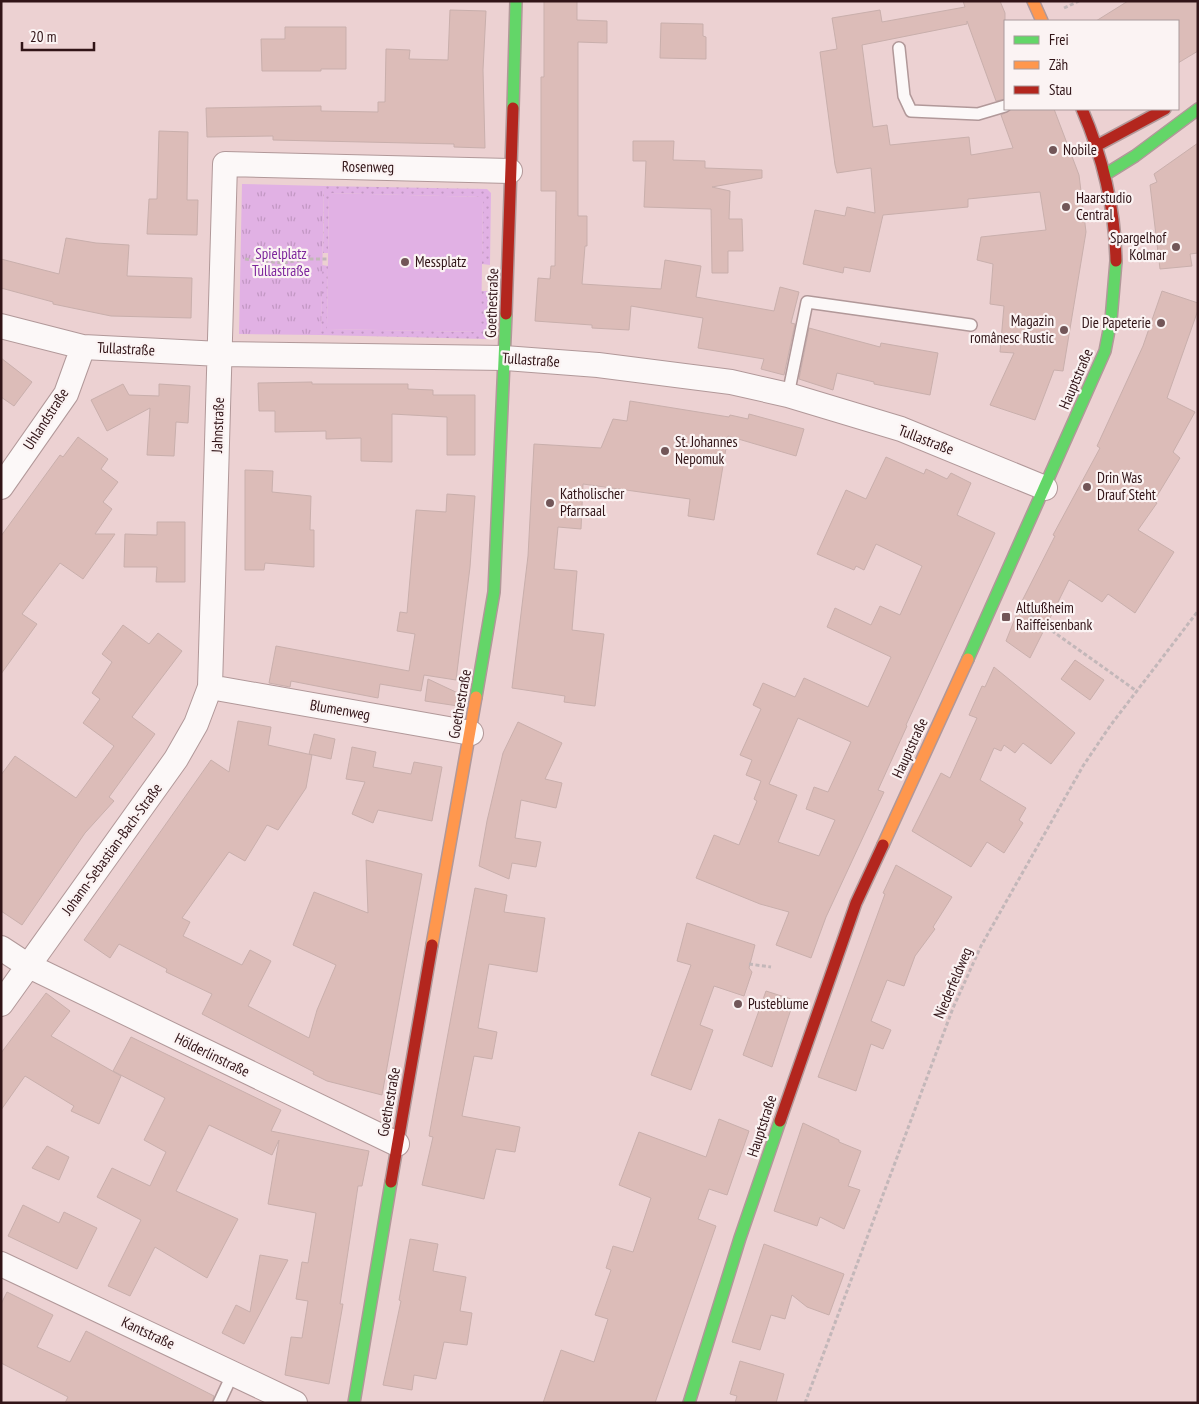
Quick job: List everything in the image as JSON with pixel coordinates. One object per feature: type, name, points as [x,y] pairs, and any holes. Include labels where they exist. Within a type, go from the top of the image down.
[{"type":"street","name":"Goethestraße","points":[[354,1403],[397,1144],[471,733],[494,592],[505,358],[516,1]]},
{"type":"street","points":[[1033,1],[1042,20]]},
{"type":"street","points":[[1106,174],[1135,156],[1198,109]]},
{"type":"street","name":"Hauptstraße","points":[[689,1403],[740,1238],[818,1008],[856,903],[1045,488],[1105,351],[1112,322],[1117,258],[1114,216],[1098,145],[1082,110]]},
{"type":"street","points":[[1098,145],[1163,110]]},
{"type":"street","name":"Rosenweg","points":[[225,164],[510,171]]},
{"type":"street","name":"Jahnstraße","points":[[210,687],[225,164]]},
{"type":"street","name":"Tullastraße","points":[[1,326],[83,347],[220,354],[505,358],[598,365],[731,382],[788,395],[901,429],[1045,488]]},
{"type":"street","name":"Uhlandstraße","points":[[1,487],[66,394],[83,347]]},
{"type":"street","name":"Blumenweg","points":[[210,687],[471,733]]},
{"type":"street","name":"Johann-Sebastian-Bach-Straße","points":[[1,1004],[27,965],[176,759],[196,724],[210,687]]},
{"type":"street","name":"Hölderlinstraße","points":[[1,948],[27,965],[397,1144]]},
{"type":"street","name":"Kantstraße","points":[[1,1264],[295,1403]]},
{"type":"lane","points":[[899,48],[904,96],[911,111],[978,114],[1004,106]]},
{"type":"lane","points":[[788,395],[807,302],[970,325]]},
{"type":"lane","points":[[218,1403],[233,1373]]},
{"type":"path","points":[[240,260],[284,263],[301,259],[328,260]]},
{"type":"path","points":[[998,592],[1138,692]]},
{"type":"path","name":"Niederfeldweg","points":[[805,1403],[953,1008],[981,946],[1083,766],[1110,726],[1138,692],[1198,611]]},
{"type":"path","points":[[749,964],[771,967]]},
{"type":"green space","name":"Spielplatz Tullastraße","points":[[242,184],[324,186],[321,335],[239,334]]},
{"type":"green space","points":[[324,186],[487,189],[491,193],[490,265],[482,264],[483,197],[329,193],[328,253],[323,253]]},
{"type":"green space","name":"Messplatz","points":[[329,193],[483,197],[481,332],[327,329]]},
{"type":"green space","points":[[322,265],[328,266],[327,329],[481,332],[481,291],[489,291],[489,336],[486,339],[321,335]]},
{"type":"building","points":[[544,1],[577,1],[577,20],[607,21],[607,43],[578,42],[578,216],[587,216],[587,246],[585,246],[582,284],[661,289],[665,260],[701,266],[696,297],[774,311],[780,287],[799,292],[791,323],[795,324],[784,375],[761,369],[764,359],[698,348],[703,318],[631,306],[629,330],[592,328],[592,325],[535,321],[538,278],[550,279],[551,266],[555,266],[556,191],[541,191],[541,77],[544,77]]},
{"type":"building","points":[[963,1],[1000,1],[1005,13],[1004,99],[996,101],[967,21],[967,24],[862,45],[873,127],[887,125],[890,145],[969,137],[971,155],[1013,148],[1001,115],[1010,110],[1054,110],[1079,175],[1086,232],[1063,371],[1054,370],[1035,420],[990,405],[1014,353],[1000,352],[1004,306],[990,304],[993,264],[977,260],[981,237],[1046,230],[1040,192],[968,199],[968,207],[883,215],[870,272],[844,267],[843,273],[803,264],[815,210],[845,216],[847,207],[875,213],[871,168],[837,173],[835,165],[820,52],[837,49],[832,18],[880,10],[882,22],[965,7]]},
{"type":"building","points":[[1128,1],[1198,1],[1198,51],[1179,62],[1179,20],[1098,20]]},
{"type":"building","points":[[450,10],[486,11],[483,70],[485,148],[454,147],[454,144],[273,140],[273,136],[207,137],[206,108],[321,106],[321,111],[378,112],[378,102],[385,102],[386,49],[410,50],[409,59],[448,60]]},
{"type":"building","points":[[661,23],[703,24],[703,36],[706,37],[706,59],[660,58]]},
{"type":"building","points":[[285,27],[346,27],[346,69],[262,71],[261,39],[285,39]]},
{"type":"building","points":[[159,131],[188,132],[187,200],[198,200],[197,235],[147,234],[149,199],[157,199]]},
{"type":"building","points":[[633,141],[674,141],[673,160],[705,161],[705,168],[762,170],[762,178],[712,187],[730,191],[729,219],[742,219],[743,251],[728,251],[728,273],[712,273],[711,209],[644,207],[646,161],[633,161]]},
{"type":"building","points":[[1198,143],[1198,253],[1190,254],[1192,266],[1160,269],[1150,185],[1157,182],[1154,174]]},
{"type":"building","points":[[66,238],[96,243],[129,245],[127,276],[192,278],[191,318],[111,316],[53,304],[53,302],[1,288],[1,259],[59,274]]},
{"type":"building","points":[[1162,291],[1198,303],[1198,310],[1167,398],[1195,412],[1173,452],[1180,458],[1154,501],[1157,503],[1138,530],[1174,552],[1135,613],[1108,594],[1102,602],[1069,580],[1030,658],[1006,641],[1022,601],[1055,536],[1053,535],[1100,448],[1097,446],[1143,346]]},
{"type":"building","points":[[809,328],[880,347],[881,343],[938,353],[930,395],[874,384],[874,382],[837,373],[833,390],[799,379]]},
{"type":"building","points":[[1,358],[32,382],[14,406],[1,397]]},
{"type":"building","points":[[312,382],[312,384],[408,384],[408,389],[433,390],[433,395],[475,395],[475,455],[447,455],[447,417],[392,414],[392,462],[361,461],[361,438],[326,439],[326,431],[275,432],[275,411],[259,411],[258,383]]},
{"type":"building","points":[[123,384],[129,395],[159,396],[159,384],[190,386],[188,423],[176,422],[174,456],[147,455],[150,408],[107,431],[91,400]]},
{"type":"building","points":[[630,401],[729,417],[730,415],[748,419],[749,414],[804,429],[796,456],[728,436],[714,520],[688,516],[690,499],[583,484],[581,529],[558,527],[554,569],[577,571],[572,630],[604,634],[595,706],[564,702],[565,696],[512,688],[528,556],[534,444],[601,448],[613,419],[627,421]]},
{"type":"building","points":[[78,437],[108,459],[101,469],[118,482],[103,502],[112,509],[95,534],[115,534],[83,579],[60,563],[22,614],[37,624],[1,674],[1,536],[60,455],[63,457]]},
{"type":"building","points":[[886,457],[924,474],[926,469],[947,479],[951,473],[971,483],[957,515],[995,533],[906,725],[878,790],[884,792],[826,917],[811,958],[776,945],[789,912],[760,904],[696,878],[714,835],[739,845],[757,801],[754,799],[761,781],[746,775],[752,760],[740,755],[761,709],[753,705],[763,683],[795,697],[804,678],[868,707],[891,657],[827,627],[835,608],[871,625],[880,606],[900,615],[922,566],[876,544],[864,570],[856,566],[854,570],[817,554],[846,490],[866,499]],"holes":[[[798,718],[851,742],[828,792],[814,787],[806,809],[835,820],[819,856],[778,842],[797,795],[769,784]]]},
{"type":"building","points":[[245,470],[273,471],[272,492],[311,496],[310,530],[314,530],[314,567],[265,563],[264,570],[245,570]]},
{"type":"building","points":[[447,494],[475,496],[470,567],[456,680],[424,675],[421,691],[380,684],[378,698],[291,681],[290,687],[269,683],[276,646],[409,671],[415,634],[397,631],[400,612],[407,613],[416,510],[446,512]]},
{"type":"building","points":[[157,522],[185,522],[185,582],[156,582],[157,567],[124,567],[125,534],[157,535]]},
{"type":"building","points":[[123,625],[149,644],[158,633],[182,651],[132,717],[155,734],[109,797],[114,801],[85,833],[22,925],[1,911],[1,775],[15,756],[76,798],[114,746],[83,723],[100,699],[92,693],[112,662],[102,654]]},
{"type":"building","points":[[1075,660],[1104,680],[1090,700],[1061,679]]},
{"type":"building","points":[[994,667],[1075,733],[1051,764],[1023,743],[1015,753],[1004,745],[1001,751],[994,748],[980,780],[1026,808],[1019,820],[1023,823],[1004,853],[987,842],[971,867],[912,831],[941,773],[950,778],[977,718],[969,715],[982,686],[985,687]]},
{"type":"building","points":[[428,679],[460,694],[458,706],[425,701]]},
{"type":"building","points":[[238,721],[271,727],[268,745],[312,755],[306,788],[278,830],[267,825],[245,861],[229,852],[182,918],[190,922],[183,936],[242,965],[250,950],[271,961],[248,1006],[309,1038],[317,1010],[336,965],[293,945],[314,892],[368,913],[366,860],[422,874],[382,1095],[327,1081],[313,1074],[314,1072],[202,1014],[212,994],[166,972],[167,969],[119,944],[110,958],[84,940],[211,760],[229,772]]},
{"type":"building","points":[[518,722],[562,743],[545,779],[562,783],[556,808],[521,800],[515,838],[541,842],[536,867],[512,863],[509,879],[479,866],[487,821],[503,753]]},
{"type":"building","points":[[314,734],[335,739],[331,759],[309,754]]},
{"type":"building","points":[[352,747],[376,752],[373,767],[411,774],[414,762],[442,767],[432,821],[378,810],[373,823],[352,814],[365,782],[346,779]]},
{"type":"building","points":[[896,865],[952,897],[933,927],[935,929],[915,956],[904,986],[887,980],[871,1021],[891,1030],[883,1049],[871,1044],[856,1091],[818,1077],[885,894],[883,893]]},
{"type":"building","points":[[475,888],[507,895],[504,912],[545,918],[537,972],[489,964],[478,1028],[497,1032],[492,1059],[474,1056],[462,1116],[520,1127],[515,1152],[496,1149],[484,1199],[422,1185],[433,1137],[429,1136]]},
{"type":"building","points":[[687,923],[755,945],[749,968],[752,972],[744,996],[714,986],[700,1025],[713,1030],[691,1090],[651,1075],[691,965],[677,961]]},
{"type":"building","points":[[766,991],[794,1000],[772,1067],[743,1055]]},
{"type":"building","points":[[46,993],[70,1011],[51,1036],[121,1076],[99,1124],[71,1111],[74,1106],[25,1076],[1,1110],[1,1053]]},
{"type":"building","points":[[131,1037],[281,1110],[271,1131],[369,1151],[362,1186],[358,1186],[340,1304],[343,1304],[329,1384],[285,1375],[291,1337],[302,1338],[308,1301],[296,1299],[302,1262],[308,1263],[316,1213],[268,1204],[279,1140],[272,1155],[209,1125],[176,1191],[238,1219],[207,1278],[155,1247],[130,1296],[108,1286],[141,1220],[97,1197],[112,1168],[150,1186],[166,1152],[144,1140],[165,1098],[113,1071]]},
{"type":"building","points":[[719,1119],[749,1131],[727,1195],[709,1189],[698,1219],[716,1226],[655,1403],[543,1403],[561,1350],[594,1362],[608,1319],[595,1315],[611,1270],[606,1268],[613,1246],[633,1252],[651,1198],[619,1185],[639,1132],[706,1157]]},
{"type":"building","points":[[803,1123],[861,1151],[848,1186],[860,1190],[844,1229],[820,1217],[817,1226],[774,1211]]},
{"type":"building","points":[[47,1146],[69,1157],[59,1180],[32,1168]]},
{"type":"building","points":[[23,1205],[59,1223],[64,1212],[97,1228],[77,1269],[8,1236]]},
{"type":"building","points":[[410,1239],[438,1244],[433,1271],[466,1277],[460,1311],[472,1313],[467,1345],[444,1342],[436,1379],[414,1375],[412,1390],[383,1385],[401,1301],[399,1300]]},
{"type":"building","points":[[764,1244],[844,1274],[829,1315],[807,1307],[792,1295],[785,1319],[771,1315],[760,1350],[732,1342]]},
{"type":"building","points":[[260,1255],[288,1260],[244,1344],[222,1333],[236,1305],[250,1312]]},
{"type":"building","points":[[7,1292],[53,1315],[37,1347],[70,1362],[86,1331],[214,1396],[212,1403],[65,1403],[68,1397],[1,1363],[1,1304]]},
{"type":"building","points":[[740,1361],[784,1374],[776,1403],[735,1403],[737,1396],[730,1394]]},
{"type":"traffic: fast","points":[[513,108],[516,1]]},
{"type":"traffic: fast","points":[[1106,174],[1135,156],[1198,109]]},
{"type":"traffic: fast","points":[[968,659],[1105,351],[1111,320],[1116,261]]},
{"type":"traffic: fast","points":[[476,697],[494,592],[506,314]]},
{"type":"traffic: fast","points":[[689,1403],[740,1238],[780,1121]]},
{"type":"traffic: fast","points":[[354,1403],[391,1182]]},
{"type":"traffic: slow","points":[[1033,1],[1042,20]]},
{"type":"traffic: slow","points":[[883,845],[968,659]]},
{"type":"traffic: slow","points":[[432,945],[476,697]]},
{"type":"traffic: jam","points":[[506,314],[513,108]]},
{"type":"traffic: jam","points":[[1082,110],[1102,164],[1113,221],[1116,261]]},
{"type":"traffic: jam","points":[[1098,145],[1163,110]]},
{"type":"traffic: jam","points":[[780,1121],[856,903],[883,845]]},
{"type":"traffic: jam","points":[[391,1182],[432,945]]},
{"type":"place","name":"Nobile","points":[[1053,150]]},
{"type":"place","name":"Haarstudio Central","points":[[1066,207]]},
{"type":"place","name":"Spargelhof Kolmar","points":[[1176,247]]},
{"type":"place","name":"Messplatz","points":[[405,262]]},
{"type":"place","name":"Die Papeterie","points":[[1161,323]]},
{"type":"place","name":"Magazin românesc Rustic","points":[[1064,330]]},
{"type":"place","name":"St. Johannes Nepomuk","points":[[665,451]]},
{"type":"place","name":"Drin Was Drauf Steht","points":[[1087,487]]},
{"type":"place","name":"Katholischer Pfarrsaal","points":[[550,503]]},
{"type":"place","name":"Altlußheim Raiffeisenbank","points":[[1006,617]]},
{"type":"place","name":"Pusteblume","points":[[738,1004]]}]
